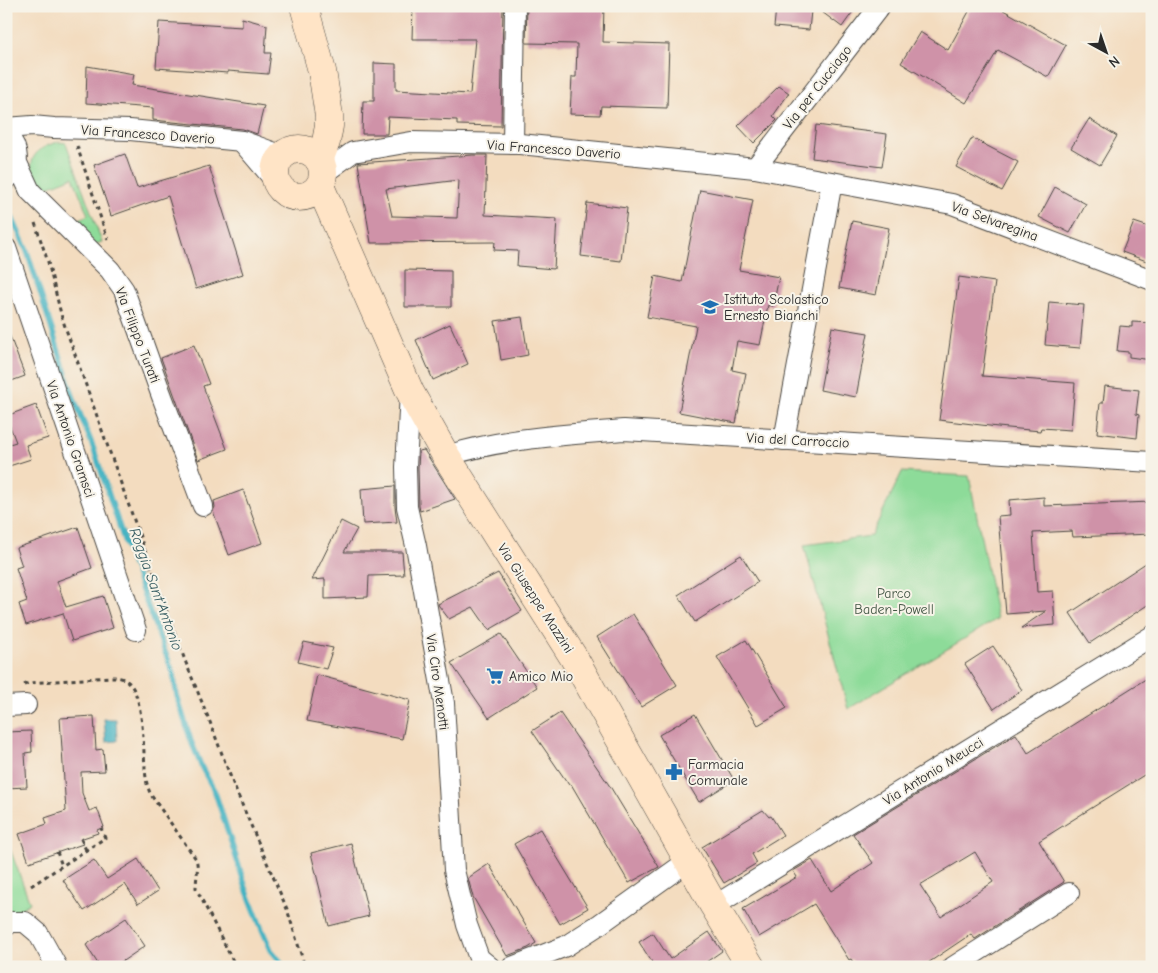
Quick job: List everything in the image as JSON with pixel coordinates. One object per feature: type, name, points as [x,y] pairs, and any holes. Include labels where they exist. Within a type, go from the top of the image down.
[{"type":"main road","points":[[303,6],[316,115],[303,172]]},
{"type":"main road","name":"Via Giuseppe Mazzini","points":[[303,172],[347,251],[410,392],[446,456],[574,658],[688,861],[751,967]]},
{"type":"street","points":[[513,144],[515,6]]},
{"type":"street","name":"Via per Cucciago","points":[[755,168],[880,6]]},
{"type":"street","name":"Via Francesco Daverio","points":[[6,128],[32,126],[130,130],[242,141],[303,172],[353,152],[411,142],[513,144],[755,168]]},
{"type":"street","points":[[6,182],[14,170],[17,161],[36,140],[63,128]]},
{"type":"street","name":"Via Filippo Turati","points":[[6,133],[16,149],[17,161],[30,191]]},
{"type":"street","points":[[242,141],[303,172]]},
{"type":"street","name":"Via Selvaregina","points":[[755,168],[952,204],[1152,280]]},
{"type":"street","name":"Via Filippo Turati","points":[[6,182],[16,184],[30,191],[110,270],[124,290],[204,506]]},
{"type":"street","points":[[784,440],[832,182]]},
{"type":"street","name":"Via Antonio Gramsci","points":[[6,248],[136,630]]},
{"type":"street","name":"Via Ciro Menotti","points":[[410,392],[406,467],[407,507],[416,546],[444,703],[454,870],[467,925],[479,958],[490,967]]},
{"type":"street","name":"Via del Carroccio","points":[[446,456],[467,450],[544,436],[624,430],[1152,462]]},
{"type":"street","name":"Via Antonio Meucci","points":[[714,906],[1152,636]]},
{"type":"street","points":[[512,967],[566,946],[688,861]]},
{"type":"street","points":[[953,967],[1069,893]]},
{"type":"street","points":[[6,926],[11,922],[25,922],[38,933],[57,967]]},
{"type":"path","points":[[63,128],[110,245]]},
{"type":"path","points":[[30,191],[31,211],[48,262],[62,318],[79,366],[186,663],[234,786],[287,909],[305,967]]},
{"type":"path","points":[[15,706],[17,690],[29,683],[110,677],[121,678],[128,682],[135,691],[138,702],[147,783],[151,795],[196,859],[198,866],[196,888],[236,967]]},
{"type":"path","points":[[31,886],[104,838],[101,828]]},
{"type":"path","points":[[81,839],[86,850]]},
{"type":"path","points":[[57,852],[62,866]]},
{"type":"green space","points":[[59,142],[66,143],[102,242],[93,245],[74,222],[88,215],[73,177],[43,189],[32,172],[32,160],[38,151],[48,145]]},
{"type":"green space","name":"Parco Baden-Powell","points":[[902,472],[969,476],[997,619],[848,709],[804,545],[871,536]]},
{"type":"green space","points":[[6,838],[30,903],[6,918]]},
{"type":"water","points":[[104,719],[116,719],[117,741],[106,742]]},
{"type":"building","points":[[413,6],[503,6],[501,126],[457,125],[457,120],[388,117],[387,134],[362,134],[363,101],[374,101],[374,63],[396,64],[396,90],[470,94],[475,39],[412,39]]},
{"type":"building","points":[[527,6],[604,6],[603,42],[669,44],[667,108],[601,106],[600,115],[570,114],[572,77],[576,77],[577,44],[526,43]]},
{"type":"building","points":[[814,6],[857,6],[842,27]]},
{"type":"building","points":[[972,6],[996,6],[1066,45],[1048,77],[998,50],[966,103],[901,63],[920,32],[948,50]]},
{"type":"building","points":[[776,8],[811,11],[809,30],[774,27]]},
{"type":"building","points":[[242,18],[267,25],[265,53],[271,53],[268,74],[156,68],[159,22],[242,27]]},
{"type":"building","points":[[87,66],[134,74],[132,85],[264,106],[257,134],[243,129],[153,120],[153,108],[86,103]]},
{"type":"building","points":[[779,86],[789,93],[773,116],[777,120],[754,143],[738,126]]},
{"type":"building","points":[[1089,119],[1117,136],[1100,165],[1071,148]]},
{"type":"building","points":[[816,125],[887,134],[882,167],[812,158]]},
{"type":"building","points":[[972,138],[1018,162],[1002,191],[956,167]]},
{"type":"building","points":[[125,154],[137,188],[209,166],[243,274],[196,289],[168,196],[111,216],[94,165]]},
{"type":"building","points":[[487,155],[485,215],[557,219],[554,269],[517,266],[518,251],[494,250],[495,242],[371,243],[358,163]],"holes":[[[459,180],[457,218],[392,216],[386,189]]]},
{"type":"building","points":[[1055,187],[1086,204],[1070,233],[1039,217]]},
{"type":"building","points":[[700,190],[753,200],[739,270],[779,277],[773,306],[768,305],[760,345],[737,341],[732,370],[746,373],[736,423],[679,412],[696,326],[647,317],[655,276],[682,282]]},
{"type":"building","points":[[587,203],[627,208],[621,261],[581,256]]},
{"type":"building","points":[[852,221],[889,228],[876,295],[839,288]]},
{"type":"building","points":[[1134,222],[1152,228],[1152,263],[1122,252]]},
{"type":"building","points":[[405,270],[451,271],[451,307],[405,307]]},
{"type":"building","points":[[959,277],[995,282],[982,376],[1075,383],[1071,430],[1041,428],[1040,431],[939,420]]},
{"type":"building","points":[[1049,302],[1084,305],[1080,348],[1045,345]]},
{"type":"building","points":[[522,317],[528,355],[501,360],[495,321]]},
{"type":"building","points":[[1132,322],[1152,323],[1152,360],[1129,357],[1129,352],[1117,351],[1120,326],[1132,327]]},
{"type":"building","points":[[450,324],[468,364],[433,380],[416,340]]},
{"type":"building","points":[[832,327],[868,333],[856,397],[820,390]]},
{"type":"building","points":[[6,331],[8,331],[25,376],[6,383]]},
{"type":"building","points":[[194,345],[209,384],[203,386],[227,449],[198,460],[161,358]]},
{"type":"building","points":[[1105,386],[1139,390],[1136,414],[1139,415],[1137,438],[1097,433],[1100,403],[1103,403]]},
{"type":"building","points":[[36,405],[48,438],[26,445],[31,459],[6,467],[6,445],[16,442],[6,416]]},
{"type":"building","points":[[424,450],[455,499],[420,511],[419,451]]},
{"type":"building","points":[[395,486],[397,522],[363,524],[361,489]]},
{"type":"building","points":[[243,490],[262,543],[229,555],[213,511],[215,507],[214,501]]},
{"type":"building","points":[[1044,497],[1044,506],[1152,502],[1152,534],[1073,537],[1072,531],[1033,533],[1037,592],[1053,591],[1055,625],[1021,628],[1046,611],[1006,614],[998,516],[1010,515],[1009,500]]},
{"type":"building","points":[[341,521],[357,529],[344,552],[402,552],[404,575],[369,576],[368,597],[325,599],[325,579],[312,580]]},
{"type":"building","points":[[78,527],[92,568],[57,581],[66,607],[103,596],[113,628],[72,641],[63,613],[26,625],[19,604],[27,601],[16,568],[22,566],[16,548]]},
{"type":"building","points":[[741,555],[758,582],[695,622],[678,595]]},
{"type":"building","points":[[1152,559],[1152,602],[1090,643],[1070,613]]},
{"type":"building","points":[[498,573],[522,611],[489,630],[473,607],[449,619],[439,606],[438,604]]},
{"type":"building","points":[[633,614],[677,685],[641,707],[597,637]]},
{"type":"building","points":[[501,634],[537,687],[489,718],[451,663]]},
{"type":"building","points":[[746,640],[787,708],[758,725],[717,657]]},
{"type":"building","points":[[304,642],[333,648],[326,669],[298,662]]},
{"type":"building","points":[[993,646],[1022,690],[994,709],[965,664]]},
{"type":"building","points":[[317,675],[410,700],[402,739],[307,721]]},
{"type":"building","points":[[1152,675],[1152,770],[1039,841],[1064,882],[975,939],[971,934],[922,967],[856,967],[851,959],[849,960],[814,904],[759,937],[743,909],[797,877],[793,871],[812,860],[831,891],[873,863],[853,834],[1016,734],[1028,753]],"holes":[[[975,852],[993,882],[941,917],[920,885]]]},
{"type":"building","points":[[560,713],[611,788],[659,867],[629,883],[571,784],[569,785],[532,731]]},
{"type":"building","points":[[695,714],[734,780],[699,802],[659,735]]},
{"type":"building","points":[[94,716],[96,750],[103,749],[105,771],[81,772],[82,793],[89,811],[97,808],[104,827],[97,830],[98,833],[80,839],[83,844],[29,862],[19,834],[47,824],[45,818],[66,811],[60,718]]},
{"type":"building","points":[[31,731],[32,752],[25,753],[27,787],[6,788],[6,732]]},
{"type":"building","points":[[763,810],[769,817],[771,816],[783,835],[752,854],[757,863],[724,883],[702,847]]},
{"type":"building","points":[[540,829],[588,908],[560,924],[514,844]]},
{"type":"building","points":[[351,843],[369,916],[329,926],[311,853]]},
{"type":"building","points":[[138,859],[158,891],[138,904],[125,884],[84,911],[63,880],[94,860],[107,879]]},
{"type":"building","points":[[489,864],[536,943],[507,956],[473,897],[468,878]]},
{"type":"building","points":[[126,918],[145,946],[114,967],[100,967],[86,945]]},
{"type":"building","points":[[709,932],[722,951],[699,967],[655,967],[639,942],[653,933],[670,959]]},
{"type":"waterway","name":"Roggia Sant'Antonio","points":[[12,217],[27,251],[73,396],[92,444],[127,549],[173,673],[177,696],[191,741],[202,768],[215,792],[247,891],[261,927],[271,950],[283,967]]},
{"type":"place","name":"Istituto Scolastico Ernesto Bianchi","points":[[710,307]]},
{"type":"place","name":"Amico Mio","points":[[495,676]]},
{"type":"place","name":"Farmacia Comunale","points":[[674,772]]}]
